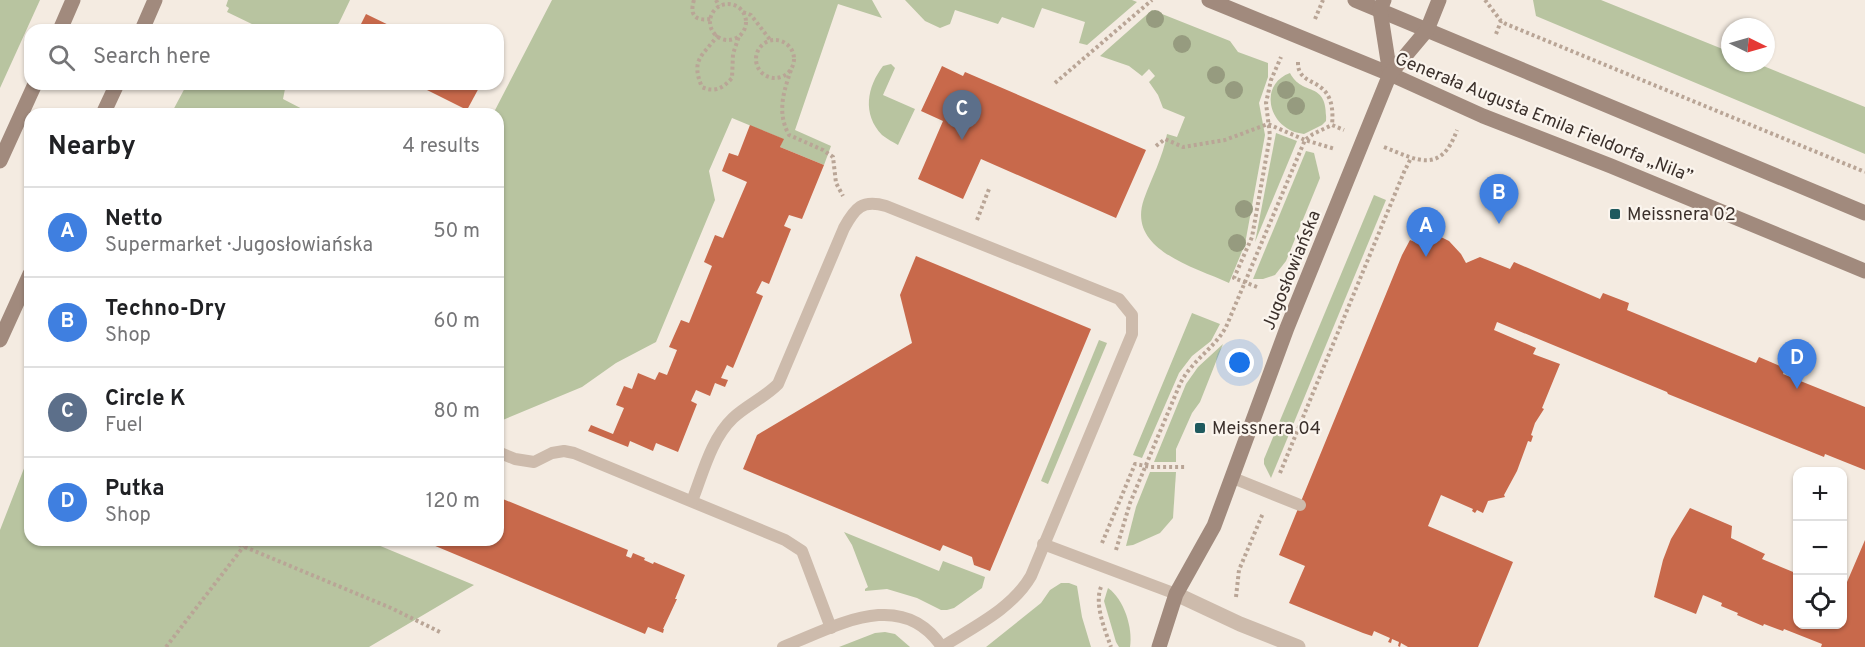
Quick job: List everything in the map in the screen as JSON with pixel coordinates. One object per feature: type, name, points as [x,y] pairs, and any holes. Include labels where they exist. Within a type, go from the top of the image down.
[{"type":"street","points":[[63,24],[74,0]]},
{"type":"street","points":[[145,24],[155,0]]},
{"type":"street","name":"Generała Augusta Emila Fieldorfa „Nila”","points":[[1209,0],[1865,271]]},
{"type":"street","name":"Generała Augusta Emila Fieldorfa „Nila”","points":[[1355,0],[1382,5],[1427,30],[1865,213]]},
{"type":"street","points":[[1390,74],[1427,30],[1439,0]]},
{"type":"street","points":[[1382,5],[1390,74]]},
{"type":"street","name":"Jugosłowiańska","points":[[1159,647],[1176,594],[1214,526],[1287,328],[1390,74]]},
{"type":"street","points":[[24,108],[32,90]]},
{"type":"street","points":[[106,108],[114,90]]},
{"type":"street","points":[[0,161],[24,108]]},
{"type":"street","points":[[0,340],[24,287]]},
{"type":"street","points":[[1176,594],[1296,647]]},
{"type":"lane","points":[[692,501],[720,432],[735,416],[768,394],[783,374],[852,213],[860,206],[868,203],[878,204],[1119,299],[1132,315],[1132,334],[1023,589],[1003,607],[942,647],[936,638],[917,622],[888,614],[854,619],[783,647]]},
{"type":"lane","points":[[504,454],[534,462],[552,453],[564,451],[574,453],[785,540],[802,551],[831,628]]},
{"type":"lane","points":[[1233,478],[1300,505]]},
{"type":"lane","points":[[1044,544],[1176,594]]},
{"type":"path","points":[[694,0],[692,11],[694,16],[700,20],[711,19]]},
{"type":"path","points":[[716,0],[719,6]]},
{"type":"path","points":[[1055,83],[1152,0]]},
{"type":"path","points":[[1485,0],[1501,21],[1865,172]]},
{"type":"path","points":[[739,36],[723,39],[714,33],[710,23],[713,12],[719,6],[728,3],[752,15],[771,41]]},
{"type":"path","points":[[718,35],[699,60],[696,68],[702,87],[708,89],[719,89],[732,78],[733,54],[746,21],[743,12]]},
{"type":"path","points":[[1488,55],[1501,21]]},
{"type":"path","points":[[791,70],[786,75],[772,78],[763,74],[757,66],[756,57],[760,48],[771,41],[783,42],[794,54],[794,63],[782,103],[783,125],[789,135],[833,157],[836,183],[852,213]]},
{"type":"path","points":[[1257,287],[1234,278],[1252,237],[1270,136],[1266,103],[1268,90],[1281,57]]},
{"type":"path","points":[[1111,647],[1098,598],[1123,532],[1130,503],[1184,376],[1222,334],[1305,140],[1332,125],[1423,161],[1445,154],[1450,148],[1466,108]]},
{"type":"path","points":[[1156,146],[1165,140],[1183,147],[1225,140],[1268,124],[1305,140],[1337,149]]},
{"type":"path","points":[[1228,618],[1236,598],[1239,570],[1411,158]]},
{"type":"path","points":[[969,240],[989,189]]},
{"type":"path","points":[[1102,544],[1135,464],[1186,466]]},
{"type":"path","points":[[166,647],[244,546],[391,608],[440,632]]},
{"type":"green space","points":[[0,0],[40,0],[29,24],[24,24],[24,35],[0,88]]},
{"type":"green space","points":[[228,0],[350,0],[338,24],[252,24],[227,12],[229,8],[226,6]]},
{"type":"green space","points":[[552,0],[872,0],[882,18],[838,4],[795,130],[831,146],[824,165],[780,147],[783,139],[732,118],[709,171],[715,200],[656,342],[616,363],[582,387],[504,420],[504,108],[496,108]]},
{"type":"green space","points":[[905,0],[1132,0],[1137,2],[1087,45],[1079,43],[1085,22],[1042,8],[1034,28],[1002,17],[998,24],[955,10],[950,24],[940,28],[925,21]]},
{"type":"green space","points":[[1533,0],[1601,0],[1721,48],[1721,72],[1775,71],[1865,107],[1865,154],[1536,16]]},
{"type":"green space","points":[[1152,10],[1230,41],[1238,52],[1268,63],[1268,77],[1259,103],[1265,135],[1245,244],[1229,283],[1167,254],[1154,244],[1145,231],[1141,217],[1144,199],[1167,134],[1177,137],[1185,117],[1163,108],[1149,82],[1155,76],[1149,69],[1142,76],[1129,66],[1100,56]]},
{"type":"green space","points":[[891,64],[895,68],[883,95],[915,109],[898,145],[882,135],[871,118],[869,109],[873,83],[883,66]]},
{"type":"green space","points":[[1290,73],[1295,81],[1319,94],[1326,108],[1326,121],[1304,134],[1282,125],[1275,117],[1272,107],[1273,87]]},
{"type":"green space","points":[[184,90],[285,90],[283,99],[300,108],[174,108]]},
{"type":"green space","points":[[1276,133],[1297,141],[1255,242]]},
{"type":"green space","points":[[1306,151],[1314,153],[1320,178],[1286,261],[1275,275],[1253,279]]},
{"type":"green space","points":[[1374,195],[1386,200],[1271,478],[1264,459]]},
{"type":"green space","points":[[1192,313],[1220,324],[1211,341],[1192,356],[1179,373],[1142,458],[1133,455]]},
{"type":"green space","points":[[1099,340],[1107,343],[1048,484],[1041,481]]},
{"type":"green space","points":[[1223,344],[1200,402],[1192,413],[1176,449],[1176,462],[1154,462],[1186,384],[1198,367]]},
{"type":"green space","points":[[24,468],[24,546],[380,546],[474,585],[369,647],[0,647],[0,530]]},
{"type":"green space","points":[[1150,472],[1176,472],[1173,518],[1160,533],[1126,546],[1136,507]]},
{"type":"green space","points":[[844,532],[939,571],[943,561],[985,577],[982,588],[954,608],[947,610],[941,610],[917,598],[887,589],[865,591],[868,587],[852,545]]},
{"type":"green space","points":[[1061,583],[1077,586],[1082,617],[1091,647],[986,647],[1041,603],[1050,590]]},
{"type":"green space","points":[[1108,588],[1119,599],[1126,614],[1131,639],[1130,647],[1119,647],[1116,642],[1104,601]]},
{"type":"green space","points":[[875,633],[895,634],[910,647],[839,647]]},
{"type":"building","points":[[366,14],[387,24],[361,24]]},
{"type":"building","points":[[942,66],[963,76],[965,72],[1146,150],[1116,218],[981,159],[963,199],[918,179],[943,121],[921,111]]},
{"type":"building","points":[[427,90],[478,90],[468,108],[463,108]]},
{"type":"building","points":[[750,125],[784,139],[780,147],[824,165],[802,219],[789,215],[784,226],[791,229],[769,284],[762,281],[756,293],[763,296],[733,368],[727,365],[721,378],[728,380],[725,387],[715,383],[710,396],[696,390],[691,401],[697,404],[678,452],[656,443],[653,451],[630,441],[628,447],[588,431],[591,425],[613,434],[624,408],[616,405],[624,386],[632,389],[638,373],[655,380],[659,372],[667,375],[677,350],[669,347],[681,320],[689,323],[712,266],[704,262],[715,235],[723,238],[747,182],[722,171],[729,153],[738,156]]},
{"type":"building","points":[[1422,232],[1435,234],[1449,241],[1466,263],[1480,257],[1510,269],[1514,262],[1600,299],[1603,293],[1629,303],[1627,310],[1756,363],[1759,357],[1785,368],[1783,374],[1865,407],[1865,470],[1825,454],[1824,457],[1497,322],[1494,330],[1536,348],[1533,354],[1560,364],[1542,408],[1544,409],[1535,423],[1531,442],[1528,441],[1505,497],[1488,501],[1483,513],[1477,510],[1475,513],[1473,509],[1441,495],[1428,526],[1513,562],[1478,647],[1408,647],[1401,643],[1400,647],[1399,642],[1392,639],[1391,643],[1388,642],[1390,638],[1374,631],[1372,636],[1289,603],[1305,566],[1279,555],[1402,255],[1410,240],[1415,242],[1418,234]]},
{"type":"building","points":[[916,256],[1091,329],[990,571],[974,565],[972,557],[943,545],[940,551],[743,469],[757,435],[912,343],[900,295]]},
{"type":"building","points":[[504,499],[628,550],[626,556],[631,558],[633,553],[653,564],[654,562],[685,575],[663,633],[648,627],[645,634],[435,546],[504,546]]},
{"type":"building","points":[[1690,508],[1732,526],[1731,538],[1765,554],[1762,559],[1793,572],[1793,629],[1847,629],[1847,582],[1865,540],[1865,647],[1821,647],[1822,644],[1784,629],[1783,631],[1764,624],[1763,626],[1737,615],[1738,613],[1721,606],[1722,603],[1703,595],[1696,614],[1654,597],[1671,539]]},
{"type":"place","name":"Circle K","points":[[962,140]]},
{"type":"place","name":"Meissnera 02","points":[[1615,214]]},
{"type":"place","name":"Techno-Dry","points":[[1499,224]]},
{"type":"place","name":"Netto","points":[[1426,257]]},
{"type":"place","name":"Putka","points":[[1797,389]]},
{"type":"place","name":"Meissnera 04","points":[[1200,428]]}]
